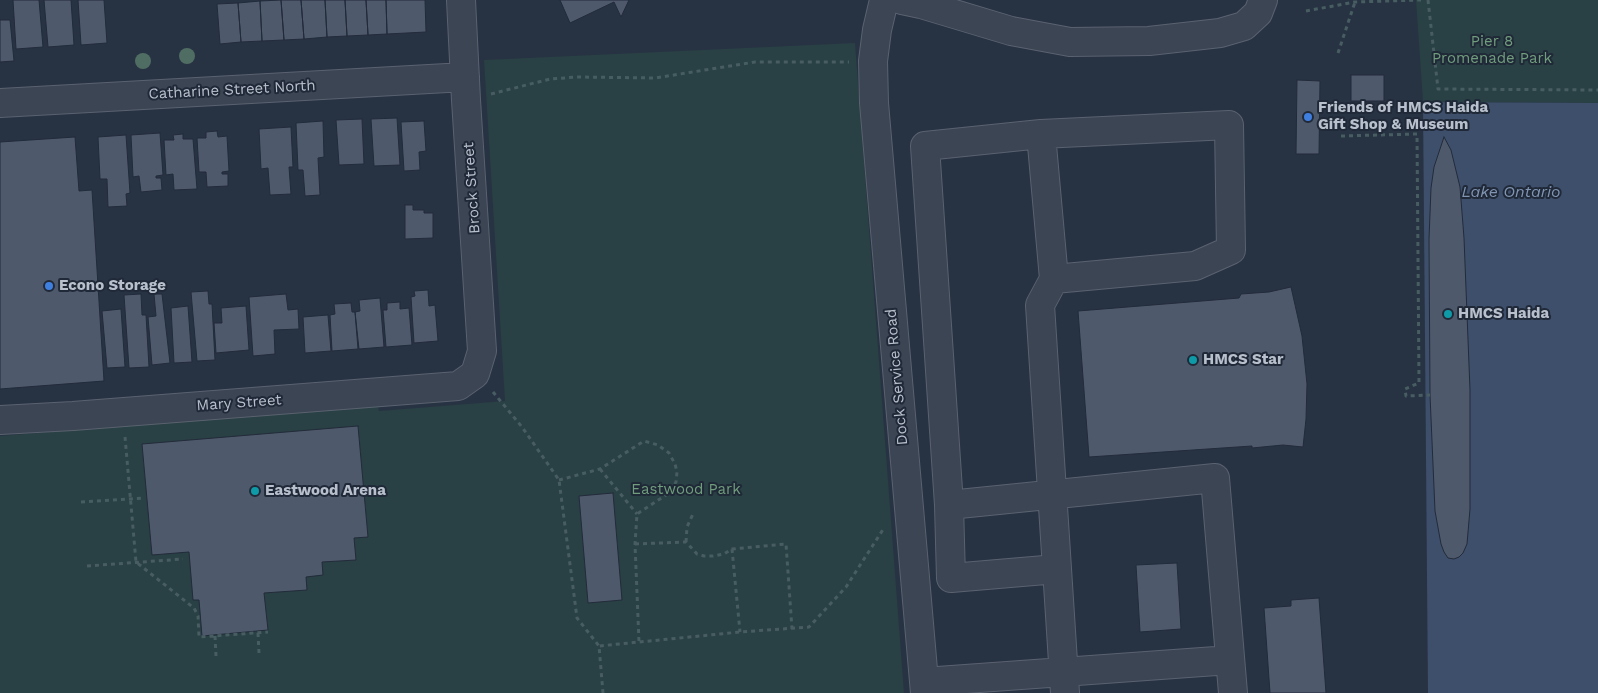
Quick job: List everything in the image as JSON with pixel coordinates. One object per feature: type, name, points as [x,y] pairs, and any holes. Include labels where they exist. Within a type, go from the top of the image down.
[{"type":"street","name":"Brock Street","points":[[461,0],[482,351],[474,374]]},
{"type":"street","name":"Dock Service Road","points":[[884,0],[877,30],[873,61],[874,103],[924,688]]},
{"type":"street","points":[[902,0],[1011,31],[1070,42],[1149,41],[1220,34],[1244,26],[1260,7]]},
{"type":"street","name":"Catharine Street North","points":[[0,103],[465,89]]},
{"type":"street","points":[[1054,279],[1195,266],[1231,250],[1229,125],[1041,134],[925,146],[951,578],[1058,569]]},
{"type":"street","points":[[1041,134],[1054,279],[1040,305],[1065,682]]},
{"type":"street","name":"Mary Street","points":[[0,420],[458,386],[474,374]]},
{"type":"street","points":[[948,505],[1215,478],[1233,693]]},
{"type":"street","points":[[924,688],[1065,682],[1230,660]]},
{"type":"path","points":[[1306,11],[1355,2],[1421,0]]},
{"type":"path","points":[[1428,0],[1438,89],[1598,90]]},
{"type":"path","points":[[1338,53],[1355,2]]},
{"type":"path","points":[[465,89],[559,78],[654,78],[755,62],[873,61]]},
{"type":"path","points":[[1340,136],[1417,134],[1419,383],[1405,388],[1406,396],[1430,394]]},
{"type":"path","points":[[474,374],[496,395],[522,427],[559,480],[577,618],[599,646],[602,693]]},
{"type":"path","points":[[123,412],[136,562],[194,608],[198,616],[199,637],[268,632]]},
{"type":"path","points":[[559,480],[600,469],[644,441],[658,445],[669,452],[677,472],[676,482],[669,492],[637,514]]},
{"type":"path","points":[[600,469],[637,514],[635,544],[639,642]]},
{"type":"path","points":[[81,502],[144,498]]},
{"type":"path","points":[[599,646],[810,627],[846,587],[881,531],[908,504]]},
{"type":"path","points":[[693,514],[687,528],[686,542],[697,554],[704,556],[719,555],[732,550],[786,544],[792,629]]},
{"type":"path","points":[[635,544],[686,542]]},
{"type":"path","points":[[732,550],[740,632]]},
{"type":"path","points":[[87,566],[183,559]]},
{"type":"path","points":[[258,633],[259,653]]},
{"type":"path","points":[[215,636],[216,656]]},
{"type":"green space","name":"Pier 8 Promenade Park","points":[[1416,0],[1598,0],[1598,103],[1423,102]]},
{"type":"green space","name":"Eastwood Park","points":[[855,43],[904,693],[0,693],[0,436],[378,406],[379,411],[505,401],[484,60]]},
{"type":"water","name":"Lake Ontario","points":[[1423,102],[1598,103],[1598,693],[1428,693]]},
{"type":"building","points":[[13,0],[39,0],[43,47],[16,49]]},
{"type":"building","points":[[44,0],[71,0],[74,45],[48,47]]},
{"type":"building","points":[[78,0],[104,0],[107,43],[81,45]]},
{"type":"building","points":[[281,0],[301,0],[304,39],[284,40]]},
{"type":"building","points":[[281,0],[284,40],[262,41],[260,1]]},
{"type":"building","points":[[301,0],[325,0],[327,37],[304,39]]},
{"type":"building","points":[[325,0],[345,0],[347,36],[327,37]]},
{"type":"building","points":[[345,0],[366,0],[368,35],[347,36]]},
{"type":"building","points":[[366,0],[386,0],[387,34],[368,35]]},
{"type":"building","points":[[386,0],[425,0],[426,32],[387,34]]},
{"type":"building","points":[[560,0],[629,0],[621,17],[614,2],[570,23]]},
{"type":"building","points":[[260,1],[262,41],[241,42],[238,3]]},
{"type":"building","points":[[238,3],[241,42],[220,44],[217,4]]},
{"type":"building","points":[[0,20],[10,20],[14,61],[0,62]]},
{"type":"building","points":[[1351,75],[1384,75],[1384,101],[1351,101]]},
{"type":"building","name":"Friends of HMCS Haida Gift Shop & Museum","points":[[1297,80],[1320,81],[1319,154],[1296,154]]},
{"type":"building","points":[[397,118],[400,165],[374,166],[371,119]]},
{"type":"building","points":[[362,119],[364,164],[339,165],[336,120]]},
{"type":"building","points":[[323,121],[324,157],[318,158],[320,195],[305,196],[303,170],[298,170],[296,123]]},
{"type":"building","points":[[424,121],[426,151],[419,152],[420,170],[404,171],[401,122]]},
{"type":"building","points":[[291,127],[293,167],[289,167],[291,194],[270,195],[268,168],[261,169],[259,129]]},
{"type":"building","points":[[217,131],[218,137],[227,136],[229,171],[222,172],[222,174],[228,174],[228,186],[207,187],[206,172],[199,172],[197,138],[206,138],[206,132]]},
{"type":"building","points":[[160,133],[163,175],[156,176],[156,178],[161,178],[162,190],[141,192],[139,176],[133,177],[131,135]]},
{"type":"building","points":[[183,134],[183,139],[193,139],[197,189],[174,190],[173,174],[166,175],[164,140],[174,140],[173,135]]},
{"type":"building","points":[[126,135],[130,193],[126,194],[127,206],[108,207],[107,179],[100,179],[98,137]]},
{"type":"building","name":"Econo Storage","points":[[75,137],[79,191],[92,190],[104,381],[0,389],[0,142]]},
{"type":"building","name":"HMCS Haida","points":[[1444,137],[1451,150],[1460,187],[1470,390],[1470,509],[1467,544],[1463,553],[1454,559],[1448,558],[1444,552],[1435,511],[1430,395],[1429,239],[1431,188],[1434,167]]},
{"type":"building","points":[[405,205],[413,205],[413,210],[424,210],[424,213],[433,213],[433,238],[405,239]]},
{"type":"building","name":"HMCS Star","points":[[1291,287],[1302,336],[1307,384],[1303,447],[1283,445],[1252,448],[1252,446],[1089,457],[1078,311],[1239,298],[1241,294],[1269,292]]},
{"type":"building","points":[[428,290],[429,306],[435,305],[438,341],[414,343],[411,297],[415,296],[414,291]]},
{"type":"building","points":[[208,291],[209,304],[212,304],[215,360],[197,361],[191,292]]},
{"type":"building","points":[[141,294],[142,315],[146,315],[149,367],[129,368],[124,295]]},
{"type":"building","points":[[154,294],[162,294],[170,363],[152,365],[148,317],[156,316]]},
{"type":"building","points":[[286,294],[288,310],[298,309],[299,329],[274,330],[275,354],[253,356],[249,297]]},
{"type":"building","points":[[380,298],[384,347],[359,349],[355,312],[360,311],[359,300]]},
{"type":"building","points":[[400,302],[400,309],[409,308],[412,345],[386,347],[383,310],[387,310],[387,303]]},
{"type":"building","points":[[351,303],[352,312],[355,312],[358,349],[332,351],[330,315],[335,314],[334,304]]},
{"type":"building","points":[[188,306],[192,362],[174,363],[171,308]]},
{"type":"building","points":[[246,306],[249,350],[216,353],[214,323],[222,323],[221,308]]},
{"type":"building","points":[[121,309],[125,367],[107,368],[102,311]]},
{"type":"building","points":[[328,315],[331,351],[305,353],[303,317]]},
{"type":"building","name":"Eastwood Arena","points":[[358,426],[368,537],[354,538],[356,560],[322,562],[323,575],[306,577],[307,590],[264,593],[268,630],[202,636],[199,600],[193,600],[189,552],[152,555],[142,444]]},
{"type":"building","points":[[613,493],[622,600],[588,603],[579,496]]},
{"type":"building","points":[[1177,563],[1181,629],[1140,632],[1136,565]]},
{"type":"building","points":[[1319,598],[1326,693],[1270,693],[1264,608],[1291,606],[1291,600]]},
{"type":"place","name":"Friends of HMCS Haida Gift Shop & Museum","points":[[1308,117]]},
{"type":"place","name":"Econo Storage","points":[[49,286]]},
{"type":"place","name":"HMCS Haida","points":[[1448,314]]},
{"type":"place","name":"HMCS Star","points":[[1193,360]]},
{"type":"place","name":"Eastwood Arena","points":[[255,491]]}]
